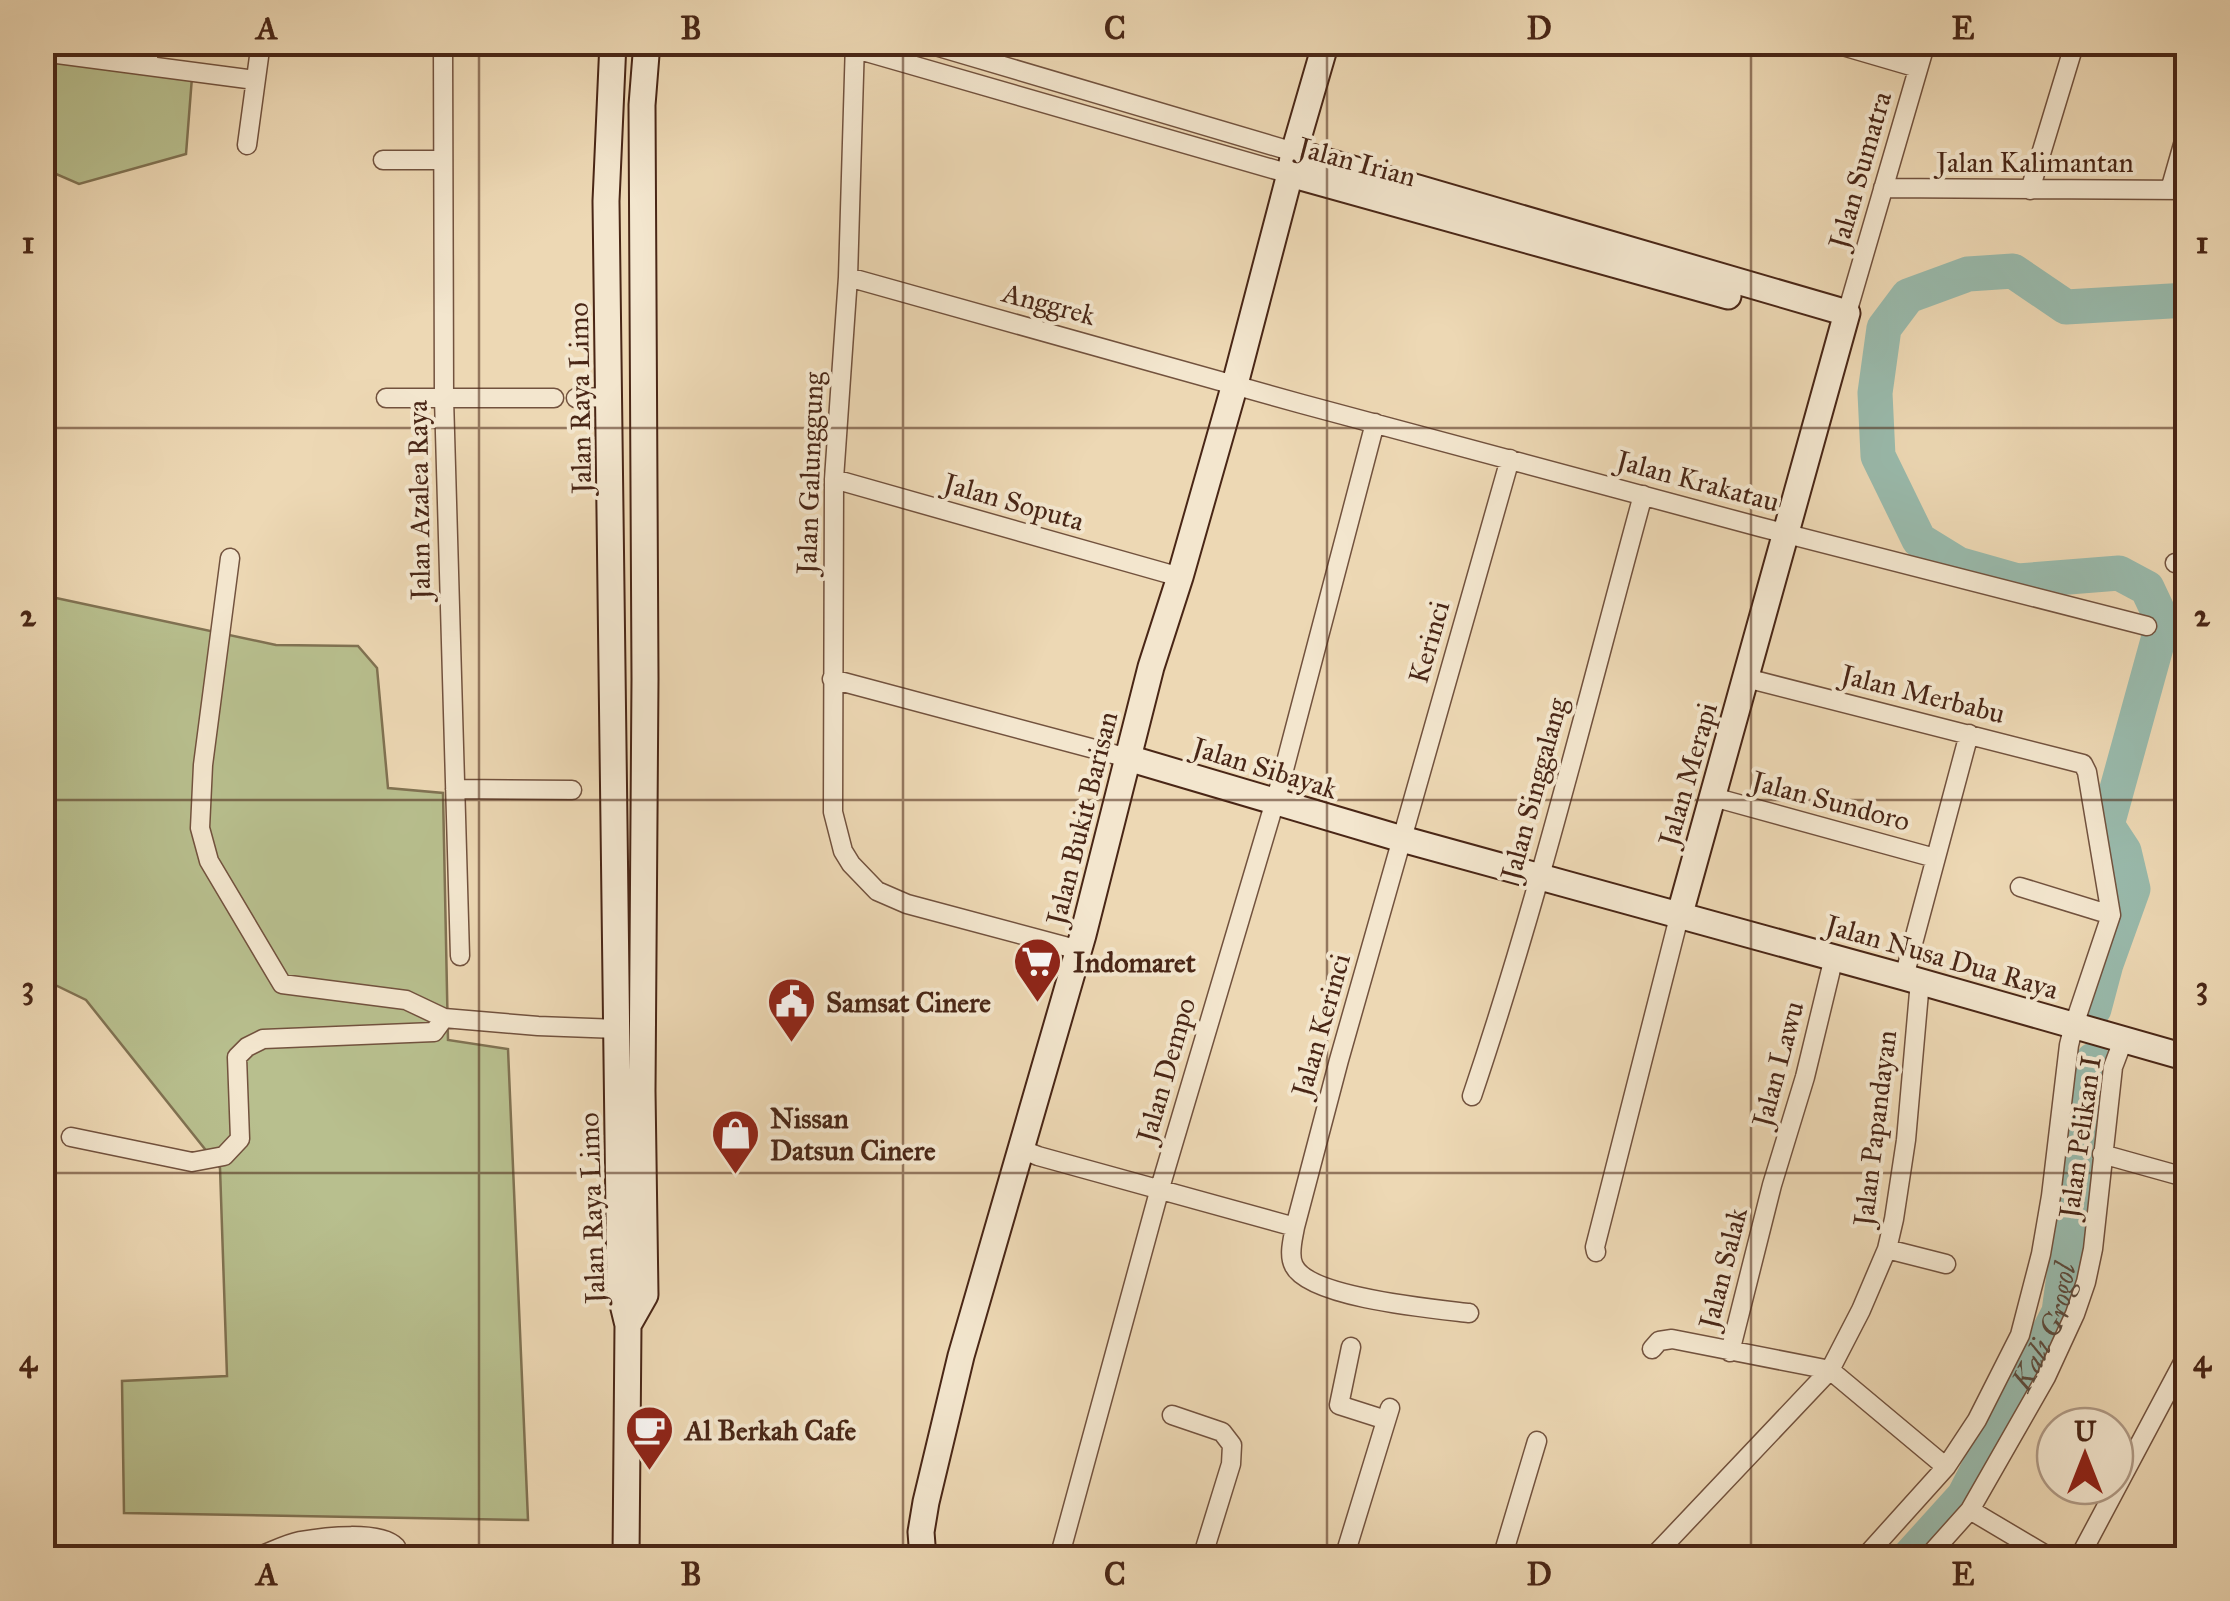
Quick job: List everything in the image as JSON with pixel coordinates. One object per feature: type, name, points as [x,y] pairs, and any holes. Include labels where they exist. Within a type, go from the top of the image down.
[{"type":"street","points":[[147,65],[150,42]]},
{"type":"street","points":[[247,145],[260,42]]},
{"type":"street","name":"Jalan Azalea Raya","points":[[443,42],[444,398],[460,956]]},
{"type":"street","name":"Jalan Raya Limo","points":[[613,42],[606,200],[609,397],[645,1295],[628,1324]]},
{"type":"street","name":"Jalan Raya Limo","points":[[628,1324],[620,1292],[618,1029],[630,971],[645,679],[642,105],[647,42]]},
{"type":"street","name":"Jalan Irian","points":[[922,42],[1292,163]]},
{"type":"street","name":"Jalan Bukit Barisan","points":[[922,1558],[921,1532],[936,1454],[961,1356],[1079,950],[1151,667],[1235,384],[1326,42]]},
{"type":"street","points":[[1829,42],[1918,68]]},
{"type":"street","name":"Jalan Sumatra","points":[[1845,320],[1926,42]]},
{"type":"street","points":[[2030,190],[2075,42]]},
{"type":"street","name":"Jalan Irian","points":[[856,46],[1292,163],[1845,320]]},
{"type":"street","name":"Jalan Galunggung","points":[[856,46],[848,277],[834,479],[833,812],[851,864],[877,891],[906,904],[1079,950]]},
{"type":"street","points":[[45,49],[256,80]]},
{"type":"street","points":[[2179,190],[2188,127]]},
{"type":"street","points":[[383,160],[444,160]]},
{"type":"street","name":"Jalan Kalimantan","points":[[1883,188],[2179,190]]},
{"type":"street","name":"Anggrek","points":[[848,277],[1235,384]]},
{"type":"street","name":"Jalan Merapi","points":[[1596,1252],[1712,797],[1845,320]]},
{"type":"street","name":"Jalan Krakatau","points":[[1235,384],[2148,626]]},
{"type":"street","points":[[576,398],[609,397]]},
{"type":"street","points":[[386,398],[554,398]]},
{"type":"street","name":"Jalan Dempo","points":[[1059,1558],[1160,1188],[1282,781],[1375,423]]},
{"type":"street","points":[[611,446],[642,446]]},
{"type":"street","name":"Kerinci","points":[[1402,840],[1510,459]]},
{"type":"street","name":"Jalan Soputa","points":[[834,479],[1180,577]]},
{"type":"street","name":"Jalan Singgalang","points":[[1472,1096],[1539,877],[1643,495]]},
{"type":"street","points":[[230,558],[203,766],[200,828],[209,861],[282,984],[406,1000],[444,1018],[618,1029]]},
{"type":"street","name":"Jalan Sibayak","points":[[832,678],[1128,758],[1680,917]]},
{"type":"street","name":"Jalan Merbabu","points":[[1746,678],[2086,767],[2111,915]]},
{"type":"street","name":"Jalan Papandayan","points":[[1652,1558],[1830,1370],[1886,1249],[1906,1140],[1912,979],[1936,858],[1969,734]]},
{"type":"street","points":[[455,788],[572,790]]},
{"type":"street","name":"Jalan Sundoro","points":[[1712,797],[1936,858]]},
{"type":"street","name":"Jalan Kerinci","points":[[1294,1227],[1402,840]]},
{"type":"street","points":[[1864,1558],[1946,1467],[1977,1420],[2020,1334],[2030,1300],[2051,1196],[2069,1046],[2111,915],[2020,887]]},
{"type":"street","name":"Jalan Nusa Dua Raya","points":[[1680,917],[2188,1058]]},
{"type":"street","name":"Jalan Lawu","points":[[1772,1185],[1805,1077],[1834,957]]},
{"type":"street","points":[[70,1136],[192,1162],[224,1156],[240,1138],[237,1057],[247,1047],[263,1039],[434,1032],[444,1018]]},
{"type":"street","name":"Jalan Pelikan I","points":[[1927,1558],[1970,1510],[2046,1377],[2075,1314],[2093,1249],[2114,1060],[2124,1038]]},
{"type":"street","points":[[1021,1149],[1294,1227],[1292,1248],[1299,1273],[1346,1294],[1400,1306],[1469,1313]]},
{"type":"street","points":[[2102,1154],[2188,1178]]},
{"type":"street","name":"Jalan Salak","points":[[1772,1185],[1730,1352],[1830,1370],[1946,1467]]},
{"type":"street","points":[[1886,1249],[1946,1264]]},
{"type":"street","points":[[626,1558],[628,1324]]},
{"type":"street","points":[[1652,1349],[1660,1341],[1672,1339],[1730,1352]]},
{"type":"street","points":[[1344,1558],[1388,1414],[1339,1405],[1351,1347]]},
{"type":"street","points":[[2078,1558],[2188,1352]]},
{"type":"street","points":[[1172,1415],[1222,1432],[1232,1444],[1232,1464],[1202,1558]]},
{"type":"street","points":[[1502,1558],[1537,1441]]},
{"type":"street","points":[[1970,1510],[2052,1558]]},
{"type":"street","points":[[254,1558],[298,1542],[367,1536],[389,1540],[396,1547],[396,1558]]},
{"type":"green space","points":[[42,53],[192,77],[186,154],[79,184],[54,173],[43,175]]},
{"type":"green space","points":[[42,595],[276,645],[358,646],[377,668],[388,788],[443,793],[448,1040],[508,1049],[528,1520],[124,1513],[122,1381],[227,1376],[220,1168],[86,1000],[43,979]]},
{"type":"waterway","name":"Kali Grogol","points":[[2094,1009],[2133,889],[2124,851],[2107,825],[2163,622],[2147,588],[2119,573],[2018,581],[1958,564],[1919,540],[1878,456],[1875,393],[1884,328],[1908,296],[1968,274],[2013,271],[2066,307],[2188,300]]},
{"type":"waterway","name":"Kali Grogol","points":[[1908,1558],[1964,1496],[2059,1312],[2093,1060]]},
{"type":"place","name":"Indomaret","points":[[1038,1004]]},
{"type":"place","name":"Samsat Cinere","points":[[791,1044]]},
{"type":"place","name":"Nissan Datsun Cinere","points":[[735,1176]]},
{"type":"place","name":"Al Berkah Cafe","points":[[650,1472]]}]
